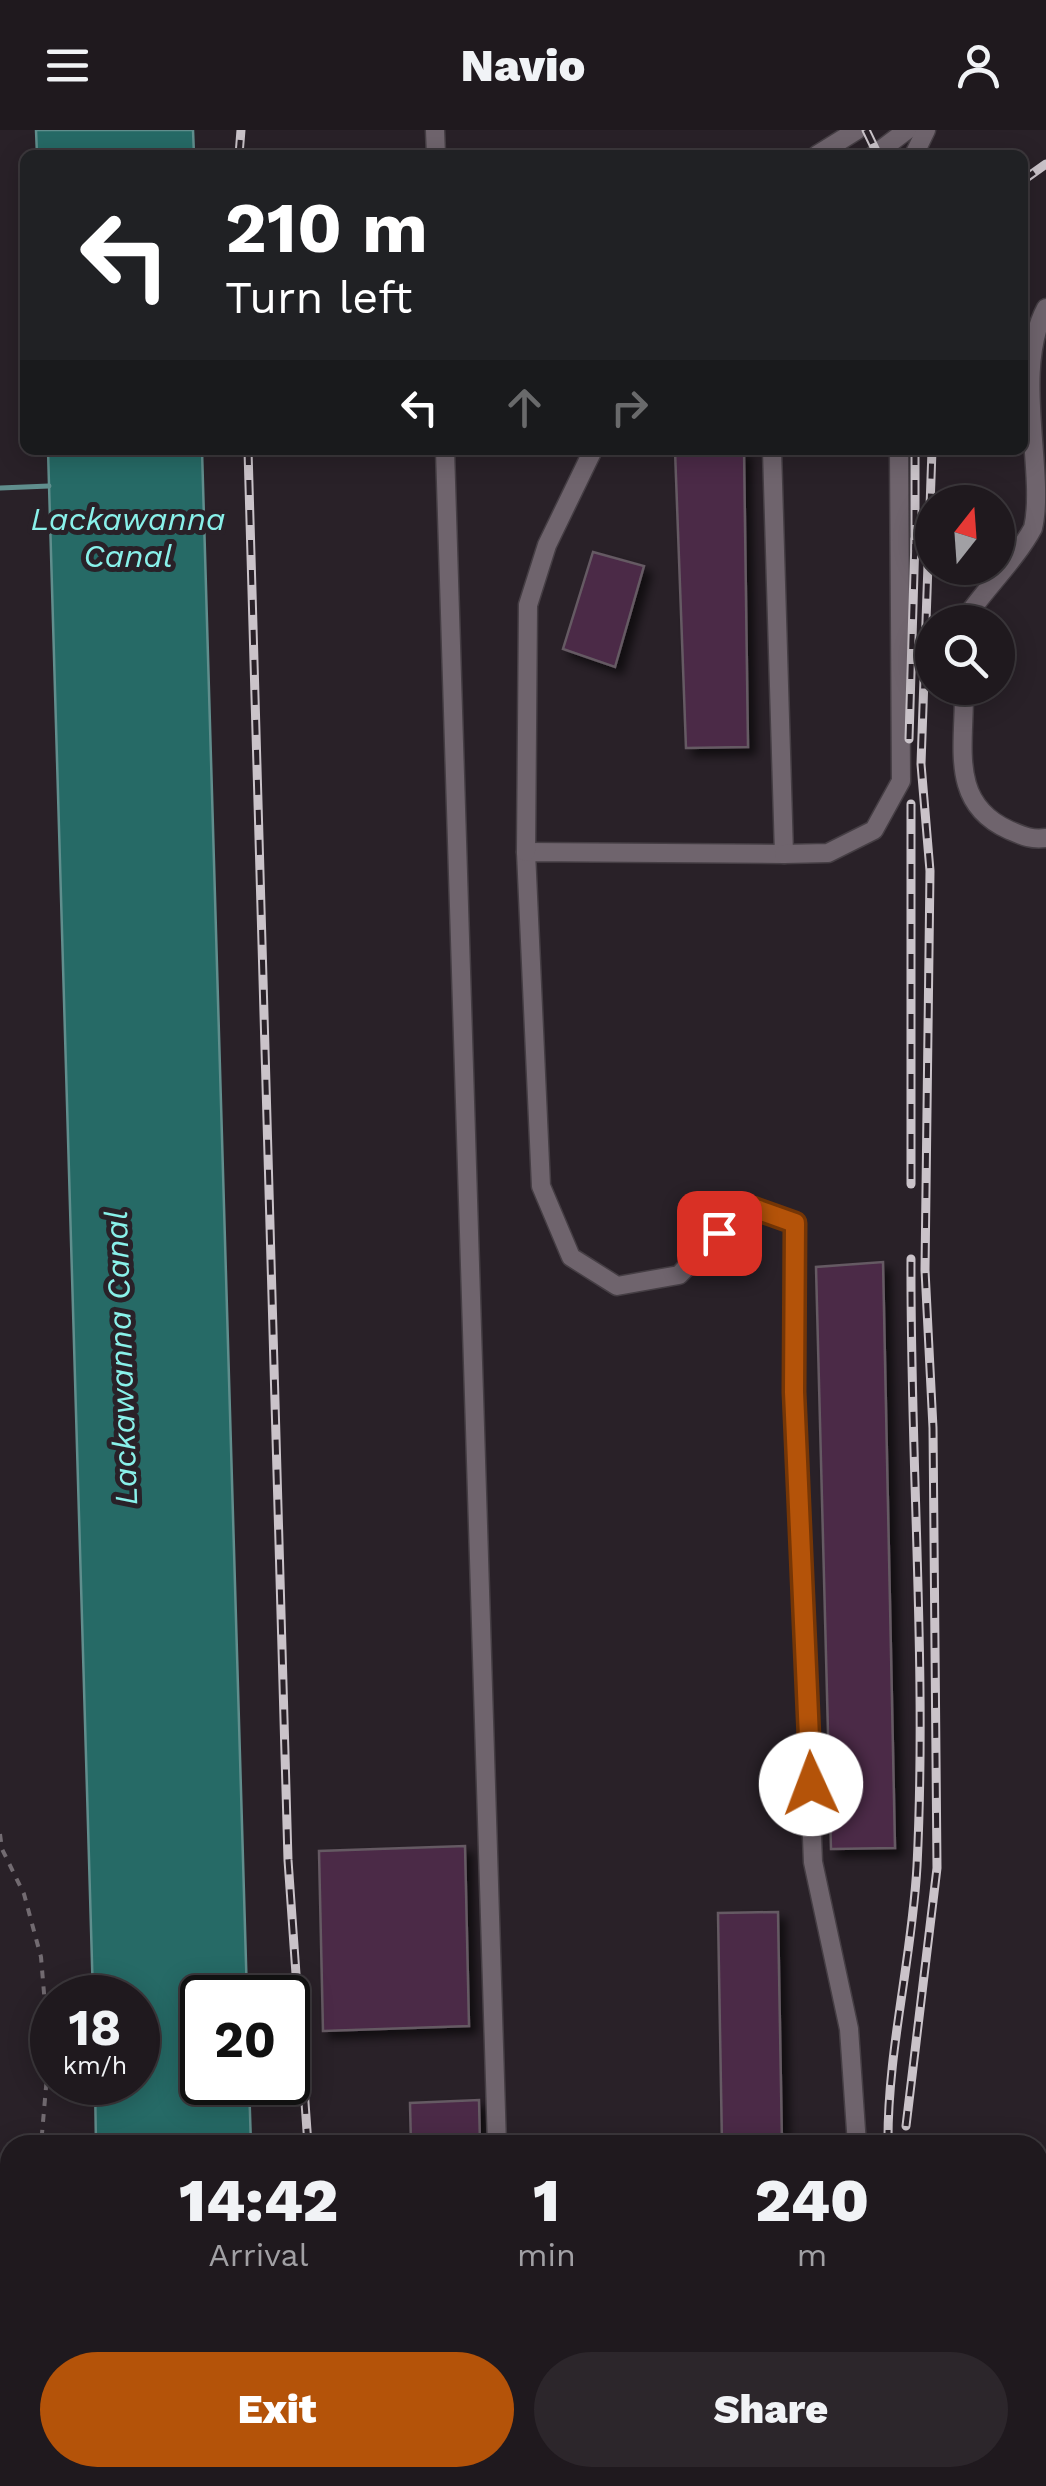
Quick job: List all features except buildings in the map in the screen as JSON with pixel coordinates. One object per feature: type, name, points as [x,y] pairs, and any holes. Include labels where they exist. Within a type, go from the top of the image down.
[{"type":"lane","points":[[825,150],[857,130]]},
{"type":"lane","points":[[880,150],[906,130]]},
{"type":"lane","points":[[975,605],[1033,528],[1040,500],[1033,332],[1046,308]]},
{"type":"lane","points":[[445,455],[497,2135]]},
{"type":"lane","points":[[591,455],[547,544],[528,605],[526,852],[540,1186],[571,1257],[616,1286],[679,1275],[719,1233],[753,1208],[795,1223],[794,1392],[813,1862],[849,2028],[857,2135]]},
{"type":"lane","points":[[772,455],[784,854]]},
{"type":"lane","points":[[526,852],[828,853],[874,830],[901,781],[899,455]]},
{"type":"lane","points":[[964,705],[966,793],[986,820],[1032,840],[1046,838]]},
{"type":"path","points":[[0,1834],[2,1849],[24,1894],[42,1957],[50,2053],[42,2135]]},
{"type":"water","points":[[36,130],[193,130],[194,150],[37,150]]},
{"type":"water","name":"Lackawanna Canal","points":[[48,455],[202,455],[246,1975],[180,1975],[180,2105],[250,2105],[251,2135],[96,2135],[95,2105],[160,2105],[160,1975],[92,1975]]},
{"type":"waterway","points":[[0,488],[49,486]]},
{"type":"railway","points":[[239,150],[241,130]]},
{"type":"railway","points":[[866,130],[876,150]]},
{"type":"railway","points":[[1028,177],[1046,164]]},
{"type":"railway","points":[[248,455],[288,1860],[307,2135]]},
{"type":"railway","points":[[915,455],[915,485]]},
{"type":"railway","points":[[906,2126],[937,1868],[933,1428],[925,1270],[930,871],[921,764],[932,455]]},
{"type":"railway","points":[[909,739],[915,539]]},
{"type":"railway","points":[[911,804],[911,1184]]},
{"type":"railway","points":[[888,2135],[891,2075],[914,1901],[920,1790],[911,1259]]},
{"type":"route","points":[[719,1233],[753,1208],[795,1223],[794,1392],[811,1784]]}]
